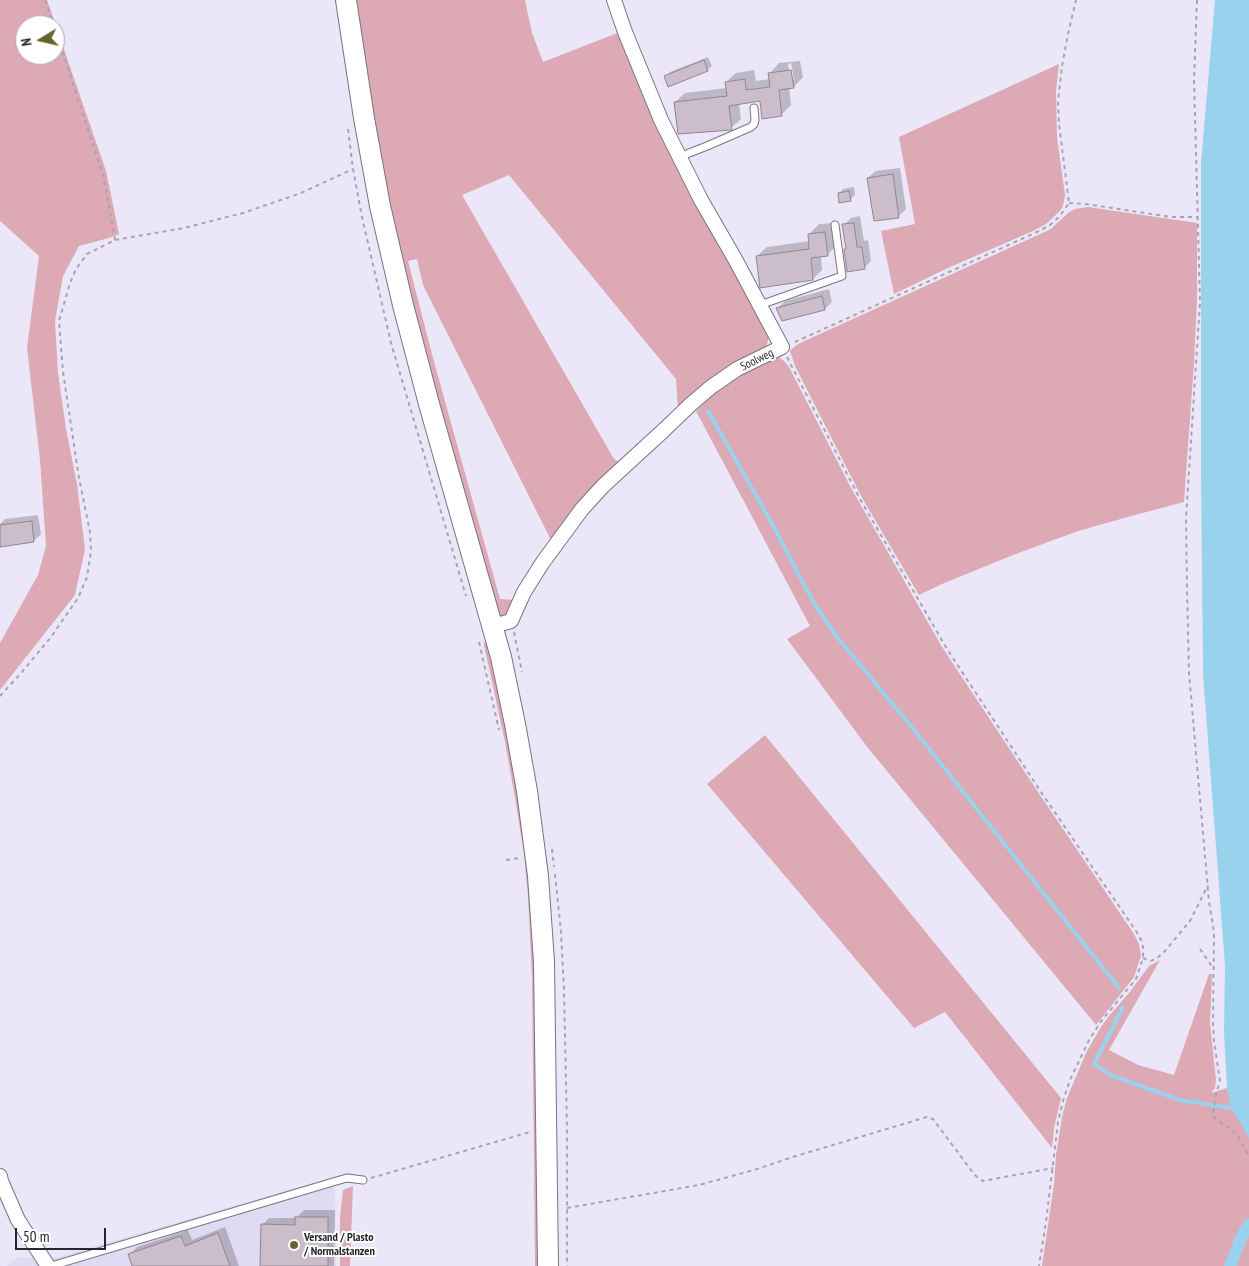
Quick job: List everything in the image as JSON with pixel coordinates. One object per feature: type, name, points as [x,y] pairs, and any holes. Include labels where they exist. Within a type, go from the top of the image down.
[{"type":"main road","points":[[346,0],[380,206],[400,296],[429,404],[485,633],[501,657],[527,791],[538,876],[544,962],[548,1266]]},
{"type":"street","name":"Soolweg","points":[[485,633],[512,621],[524,592],[543,562],[582,509],[603,486],[711,387],[737,370],[782,347],[701,200],[653,103],[614,0]]},
{"type":"street","points":[[0,1176],[18,1220],[50,1266]]},
{"type":"lane","points":[[679,156],[751,127],[755,120],[754,108]]},
{"type":"lane","points":[[760,305],[842,276],[835,225]]},
{"type":"lane","points":[[50,1266],[347,1178],[363,1180]]},
{"type":"path","points":[[45,0],[50,15]]},
{"type":"path","points":[[1039,1266],[1058,1122],[1070,1080],[1089,1040],[1102,1020],[1136,979],[1143,958],[1143,947],[1138,934],[1042,795],[946,649],[860,499],[782,347],[1037,232],[1060,217],[1068,203],[1058,102],[1067,42],[1076,0]]},
{"type":"path","points":[[1197,0],[1194,79],[1200,302],[1186,518],[1189,673],[1209,902],[1214,932],[1214,1031],[1220,1081],[1215,1098],[1213,1117],[1236,1133],[1249,1156]]},
{"type":"path","points":[[65,59],[104,178],[115,240]]},
{"type":"path","points":[[348,127],[353,168],[391,343],[468,603]]},
{"type":"path","points":[[0,696],[51,637],[78,598],[87,576],[91,551],[90,532],[79,478],[63,372],[59,321],[76,268],[87,254],[115,240],[184,228],[243,213],[301,193],[353,168]]},
{"type":"path","points":[[1068,203],[1105,206],[1171,217],[1198,217]]},
{"type":"path","points":[[485,633],[499,734]]},
{"type":"path","points":[[506,860],[520,858]]},
{"type":"path","points":[[1143,958],[1150,960],[1165,951],[1190,921],[1208,883]]},
{"type":"path","points":[[1200,949],[1214,970]]},
{"type":"path","points":[[567,1208],[699,1185],[927,1117],[933,1118],[979,1179],[983,1180],[1053,1168]]},
{"type":"path","points":[[363,1180],[530,1132]]},
{"type":"shaded area","points":[[0,0],[47,0],[52,15],[15,15],[15,65],[65,65],[65,52],[106,171],[119,234],[79,246],[63,276],[55,321],[58,373],[66,429],[77,484],[85,549],[75,595],[0,690],[0,643],[38,575],[46,546],[40,460],[27,348],[39,256],[0,221]]},
{"type":"shaded area","points":[[355,0],[525,0],[532,33],[543,62],[620,32],[769,334],[767,345],[763,352],[678,409],[676,379],[509,175],[462,195],[614,459],[619,462],[619,465],[552,542],[423,285],[417,259],[408,261],[500,599],[514,600],[510,614],[498,617],[431,383],[389,213]]},
{"type":"shaded area","points":[[1059,64],[1056,90],[1057,137],[1065,195],[1060,211],[1046,224],[1033,231],[894,294],[881,231],[915,224],[899,137]]},
{"type":"shaded area","points":[[1088,207],[1197,223],[1197,299],[1184,502],[1078,531],[1013,555],[919,595],[861,496],[795,366],[790,351],[798,344],[1051,229],[1075,209]]},
{"type":"shaded area","points":[[778,356],[789,367],[850,486],[942,647],[1139,944],[1141,956],[1134,977],[1096,1025],[868,748],[787,639],[810,626],[696,411],[715,392],[773,357]]},
{"type":"shaded area","points":[[486,639],[504,702],[534,908],[541,1266],[535,1266],[532,977],[528,897],[524,854],[515,798],[484,645]]},
{"type":"shaded area","points":[[765,735],[1061,1098],[1054,1128],[1052,1148],[945,1012],[914,1028],[707,784]]},
{"type":"shaded area","points":[[1160,960],[1109,1050],[1138,1065],[1174,1075],[1209,974],[1212,974],[1210,1023],[1216,1080],[1215,1088],[1211,1093],[1227,1088],[1228,1093],[1249,1087],[1249,1266],[1042,1266],[1054,1184],[1056,1155],[1067,1098],[1086,1053],[1101,1027],[1149,966]]},
{"type":"shaded area","points":[[347,1173],[335,1186],[336,1266],[6,1266],[19,1257],[50,1259]]},
{"type":"shaded area","points":[[353,1186],[350,1266],[340,1266],[340,1218],[343,1190]]},
{"type":"water","points":[[1215,0],[1249,0],[1249,1138],[1231,1108],[1227,1088],[1224,1032],[1225,966],[1203,674],[1201,163]]},
{"type":"building","points":[[704,60],[708,71],[668,87],[664,76]]},
{"type":"building","points":[[791,70],[794,88],[779,90],[782,116],[762,119],[760,101],[729,106],[732,130],[678,134],[674,102],[727,96],[725,82],[745,79],[746,90],[770,87],[768,73]]},
{"type":"building","points":[[893,174],[899,218],[874,221],[867,178]]},
{"type":"building","points":[[849,191],[851,201],[839,203],[838,193]]},
{"type":"building","points":[[854,223],[857,247],[862,247],[865,269],[847,272],[842,224]]},
{"type":"building","points":[[825,232],[828,256],[811,258],[813,280],[760,288],[756,256],[809,249],[808,234]]},
{"type":"building","points":[[822,296],[825,310],[782,321],[776,308]]},
{"type":"building","points":[[32,521],[34,542],[0,547],[0,525]]},
{"type":"building","name":"Versand / Plasto / Normalstanzen","points":[[295,1217],[328,1217],[328,1266],[260,1266],[261,1224],[295,1225]]},
{"type":"building","points":[[218,1233],[230,1266],[132,1266],[128,1254],[181,1236],[185,1246]]},
{"type":"waterway","points":[[708,411],[769,518],[815,605],[838,638],[914,730],[1119,988]]},
{"type":"waterway","points":[[1123,1007],[1094,1064],[1113,1076],[1180,1100],[1231,1108]]},
{"type":"waterway","points":[[1230,1266],[1241,1238],[1249,1224]]},
{"type":"place","name":"Versand / Plasto / Normalstanzen","points":[[294,1245]]}]
